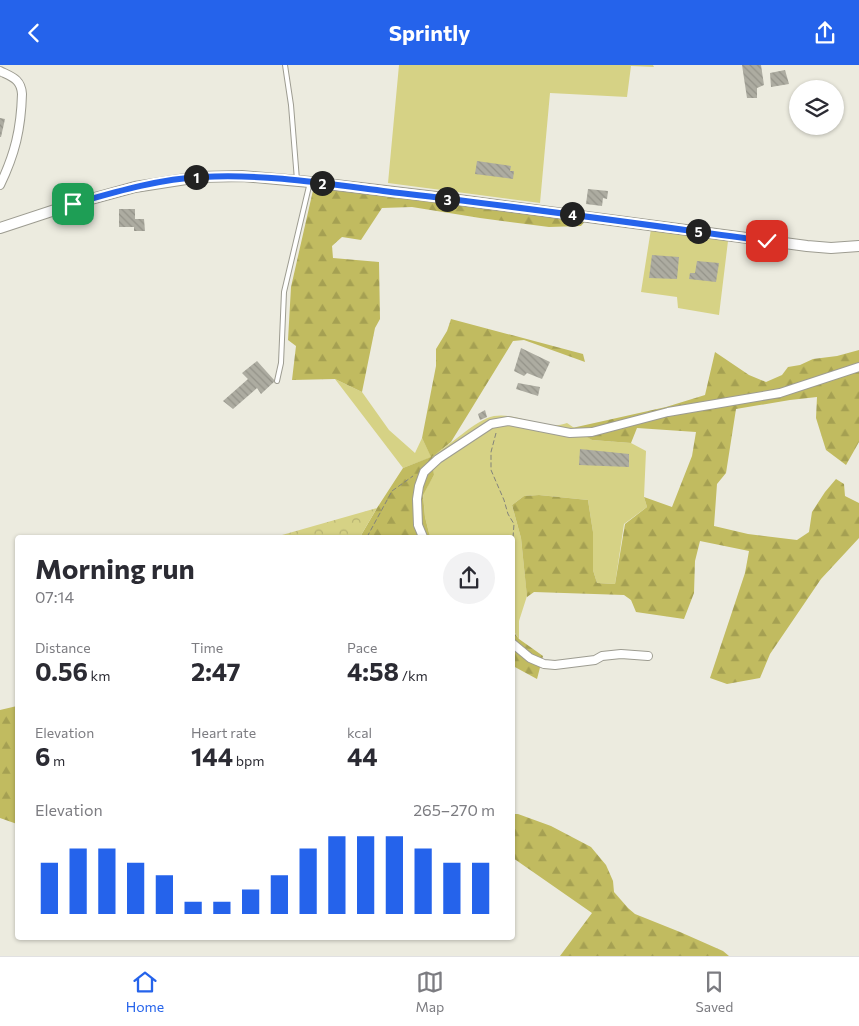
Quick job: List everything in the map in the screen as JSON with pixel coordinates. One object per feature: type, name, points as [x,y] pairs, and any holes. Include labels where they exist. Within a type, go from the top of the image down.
[{"type":"street","points":[[0,71],[19,82],[22,94],[22,112],[18,142],[0,185]]},
{"type":"street","points":[[0,228],[108,194],[164,182],[220,176],[310,182],[807,246],[831,248],[859,246]]},
{"type":"street","points":[[422,535],[418,525],[417,499],[424,472],[438,459],[491,424],[503,421],[570,433],[592,432],[668,411],[780,393],[859,367]]},
{"type":"street","points":[[515,646],[530,658],[544,664],[555,665],[595,660],[602,656],[621,654],[648,656]]},
{"type":"lane","points":[[285,65],[291,105],[297,181]]},
{"type":"lane","points":[[277,381],[281,363],[284,291],[310,182]]},
{"type":"path","points":[[503,421],[496,431],[490,452],[490,470],[514,524],[513,535]]},
{"type":"path","points":[[368,535],[392,491],[413,476]]},
{"type":"green space","points":[[399,65],[653,65],[654,67],[631,66],[627,97],[550,93],[540,203],[388,183]]},
{"type":"green space","points":[[314,186],[587,219],[581,226],[549,227],[412,207],[382,208],[361,240],[342,237],[332,246],[333,258],[379,262],[380,319],[375,328],[362,392],[335,379],[292,380],[296,346],[288,340],[291,287]]},
{"type":"green space","points":[[651,229],[728,241],[719,315],[678,308],[677,297],[641,292]]},
{"type":"green space","points":[[451,319],[583,354],[585,362],[524,340],[513,341],[451,442],[432,457],[434,475],[423,495],[425,517],[430,535],[361,535],[403,468],[431,457],[422,438],[436,366],[436,349],[447,331]]},
{"type":"green space","points":[[859,350],[859,442],[846,465],[826,450],[816,418],[817,397],[736,409],[726,473],[717,484],[714,526],[748,534],[797,540],[809,532],[812,512],[836,479],[844,484],[845,496],[859,503],[859,538],[821,579],[770,654],[760,678],[727,684],[710,678],[745,573],[749,551],[700,541],[695,561],[694,593],[684,619],[636,612],[631,600],[624,595],[534,592],[527,597],[521,538],[512,505],[524,496],[539,495],[588,500],[593,532],[593,570],[597,583],[615,584],[625,524],[647,507],[644,497],[672,507],[692,456],[696,432],[637,428],[631,443],[592,440],[572,428],[666,407],[705,395],[715,352],[749,375],[766,382],[782,375],[788,367],[800,365],[813,359],[837,356]]},
{"type":"green space","points":[[335,379],[362,392],[389,430],[415,453],[422,438],[431,456],[470,428],[486,418],[494,416],[513,417],[549,425],[567,423],[592,440],[631,443],[646,451],[644,497],[647,507],[624,524],[615,584],[597,583],[593,570],[593,532],[588,500],[539,495],[524,496],[512,505],[521,538],[527,596],[519,621],[519,639],[515,633],[515,535],[430,535],[425,517],[423,494],[434,475],[432,457],[403,468]]},
{"type":"green space","points":[[377,508],[361,535],[282,535]]},
{"type":"green space","points":[[515,634],[519,639],[543,656],[537,679],[515,667]]},
{"type":"green space","points":[[15,706],[15,823],[0,818],[0,710]]},
{"type":"green space","points":[[515,814],[551,826],[591,847],[606,865],[613,881],[614,892],[635,914],[723,951],[729,956],[560,956],[592,913],[515,859]]},
{"type":"building","points":[[742,65],[761,65],[764,85],[757,88],[757,98],[747,98]]},
{"type":"building","points":[[785,70],[789,84],[771,87],[770,73]]},
{"type":"building","points":[[0,118],[5,119],[1,137],[0,137]]},
{"type":"building","points":[[477,161],[511,166],[510,171],[514,171],[513,179],[475,174]]},
{"type":"building","points":[[588,189],[608,191],[607,199],[603,198],[602,206],[586,204]]},
{"type":"building","points":[[119,209],[135,209],[135,219],[144,219],[145,231],[134,231],[134,227],[119,227]]},
{"type":"building","points":[[652,255],[679,257],[677,279],[649,278]]},
{"type":"building","points":[[697,261],[719,263],[716,282],[689,279],[690,273],[695,273]]},
{"type":"building","points":[[521,348],[550,362],[542,379],[527,373],[524,376],[514,371]]},
{"type":"building","points":[[257,361],[275,381],[261,394],[257,388],[233,409],[223,401],[248,379],[242,373]]},
{"type":"building","points":[[518,383],[540,387],[538,396],[516,389]]},
{"type":"building","points":[[485,410],[487,417],[480,420],[478,414]]},
{"type":"building","points":[[580,449],[629,454],[629,467],[579,465]]},
{"type":"route","points":[[73,204],[127,189],[164,182],[199,177],[242,176],[436,197],[767,241]]}]
